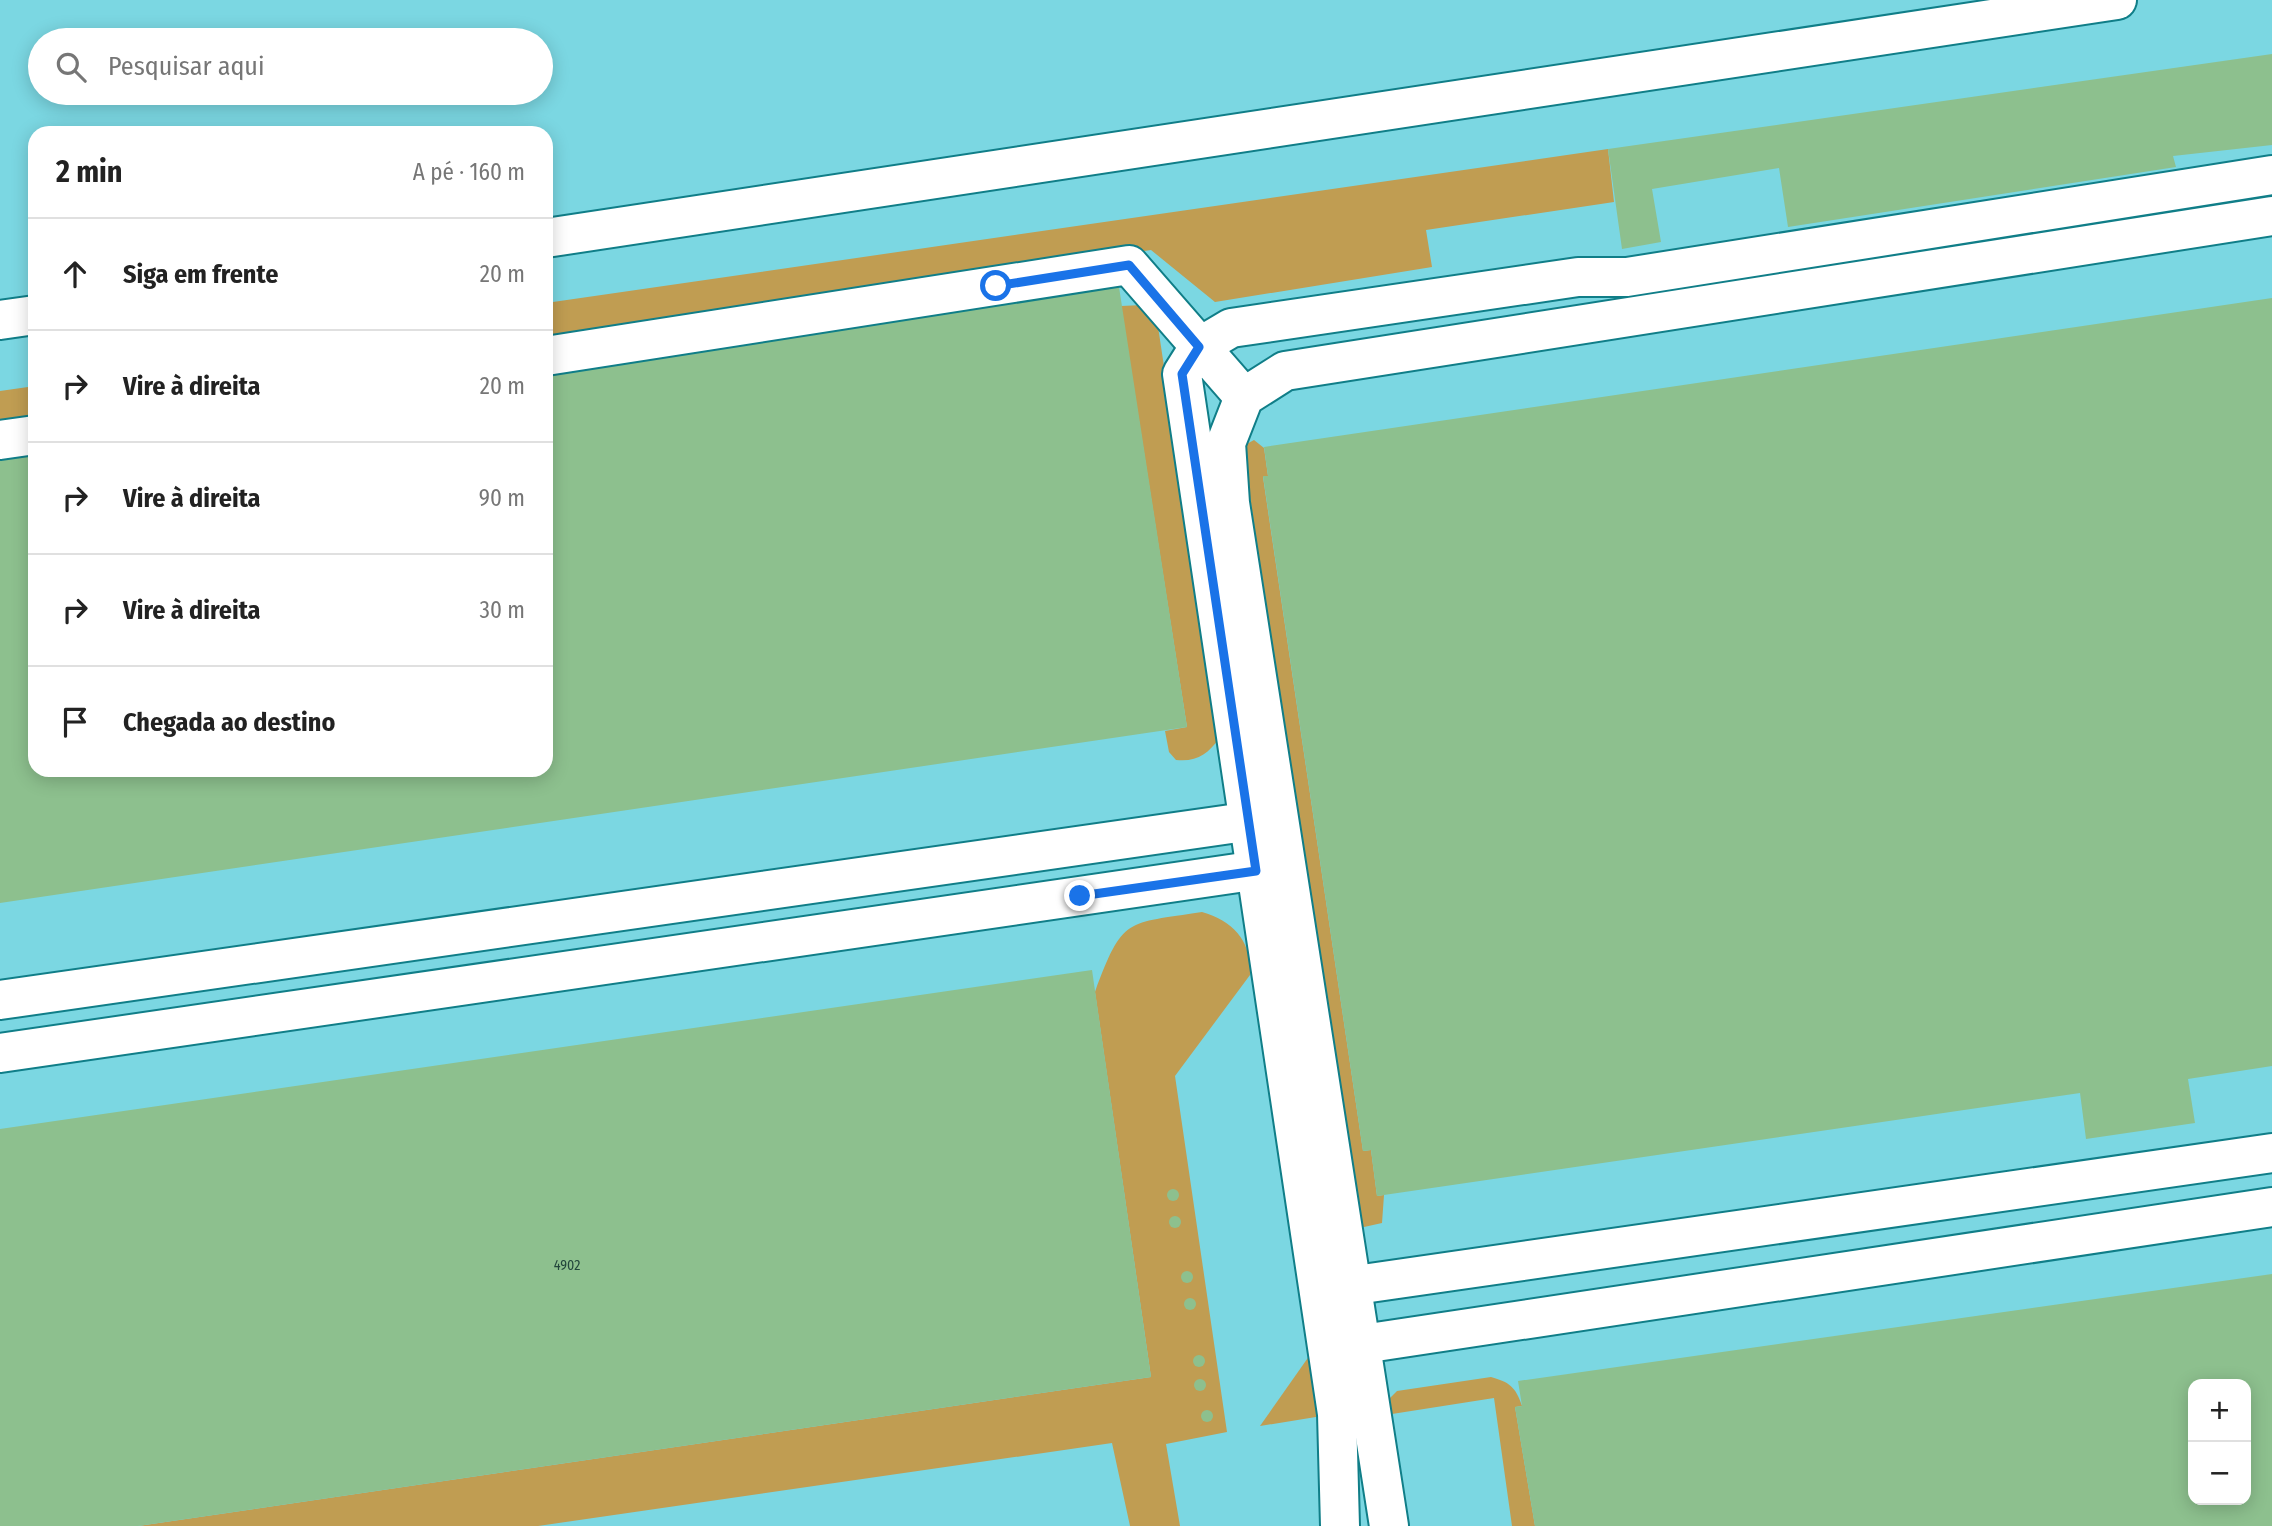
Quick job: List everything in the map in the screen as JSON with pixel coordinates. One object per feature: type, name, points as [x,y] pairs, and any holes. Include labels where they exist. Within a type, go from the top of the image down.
[{"type":"lane","points":[[553,237],[2117,0]]},
{"type":"lane","points":[[1264,819],[1182,374],[1199,347],[1231,328],[1578,277],[1627,277],[2272,175]]},
{"type":"lane","points":[[1389,1526],[1344,1347],[1264,819],[1226,443],[1244,397],[1285,371],[2272,216]]},
{"type":"lane","points":[[553,355],[1129,265],[1244,397]]},
{"type":"lane","points":[[0,320],[28,316]]},
{"type":"lane","points":[[0,440],[28,436]]},
{"type":"lane","points":[[0,1000],[1264,819]]},
{"type":"lane","points":[[0,1053],[1271,868]]},
{"type":"lane","points":[[1335,1288],[2272,1153]]},
{"type":"lane","points":[[1344,1347],[2272,1207]]},
{"type":"lane","points":[[1340,1526],[1337,1414],[1344,1347]]},
{"type":"shaded area","points":[[1608,149],[1614,202],[1426,230],[1432,267],[1215,302],[1151,250],[553,339],[553,302]]},
{"type":"shaded area","points":[[1143,305],[1157,320],[1220,738],[1206,753],[1190,760],[1176,760],[1169,752],[1165,731],[1187,727],[1121,306]]},
{"type":"shaded area","points":[[28,387],[28,417],[0,421],[0,391]]},
{"type":"shaded area","points":[[1254,440],[1264,448],[1268,476],[1263,477],[1363,1151],[1371,1150],[1377,1196],[1384,1195],[1382,1223],[1364,1227],[1351,1220],[1243,446]]},
{"type":"shaded area","points":[[1202,912],[1223,921],[1239,934],[1248,952],[1250,975],[1175,1076],[1227,1432],[1166,1444],[1180,1526],[1130,1526],[1112,1443],[538,1526],[138,1526],[1151,1377],[1095,992],[1113,949],[1130,928],[1157,919]]},
{"type":"shaded area","points":[[1312,1352],[1322,1416],[1260,1426]]},
{"type":"shaded area","points":[[1491,1377],[1511,1386],[1522,1406],[1515,1407],[1535,1526],[1512,1526],[1494,1398],[1392,1414],[1390,1398],[1397,1391]]},
{"type":"building","points":[[2272,54],[2272,145],[2173,156],[2176,167],[1788,227],[1779,168],[1652,189],[1661,242],[1622,249],[1608,149]]},
{"type":"building","points":[[1119,287],[1187,727],[0,903],[0,460],[28,456],[28,777],[553,777],[553,375]]},
{"type":"building","points":[[2272,298],[2272,1066],[2188,1079],[2195,1123],[2086,1139],[2080,1093],[1377,1196],[1371,1150],[1363,1151],[1263,476],[1268,476],[1264,447]]},
{"type":"building","points":[[1092,970],[1151,1377],[138,1526],[0,1526],[0,1129]]},
{"type":"building","points":[[1173,1189],[1179,1195],[1173,1201],[1167,1195]]},
{"type":"building","points":[[1175,1216],[1181,1222],[1175,1228],[1169,1222]]},
{"type":"building","points":[[1182,1272],[1192,1272],[1192,1282],[1182,1282]]},
{"type":"building","points":[[2272,1274],[2272,1526],[1535,1526],[1515,1407],[1522,1406],[1518,1381]]},
{"type":"building","points":[[1190,1298],[1196,1304],[1190,1310],[1184,1304]]},
{"type":"building","points":[[1199,1355],[1205,1361],[1199,1367],[1193,1361]]},
{"type":"building","points":[[1200,1379],[1206,1385],[1200,1391],[1194,1385]]},
{"type":"building","points":[[1202,1411],[1212,1411],[1212,1421],[1202,1421]]},
{"type":"route","points":[[996,286],[1129,265],[1199,347],[1182,374],[1256,871],[1080,896]]}]
